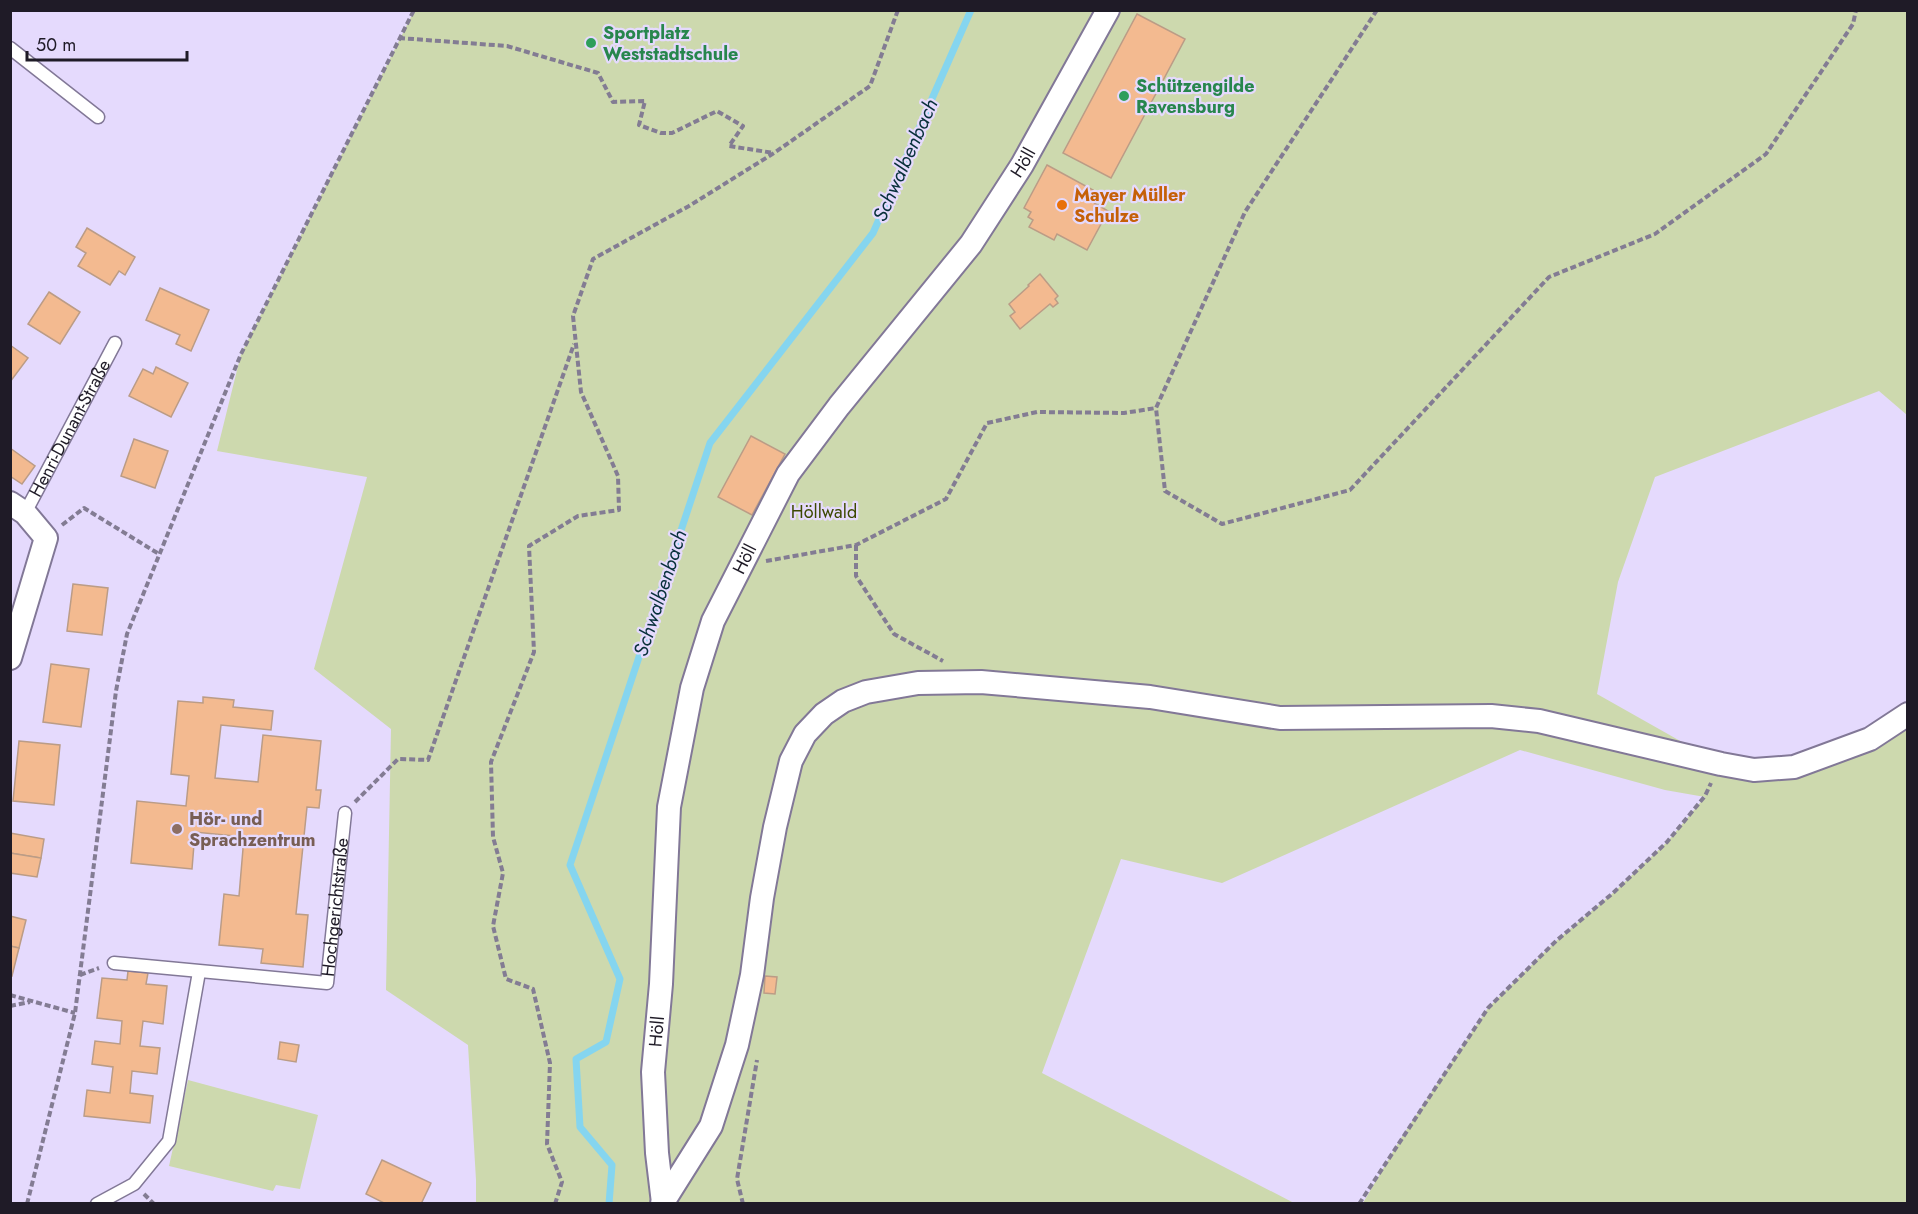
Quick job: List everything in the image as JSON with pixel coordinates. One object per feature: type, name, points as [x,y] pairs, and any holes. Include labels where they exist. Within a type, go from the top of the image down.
[{"type":"street","name":"Höll","points":[[662,1203],[653,1072],[661,984],[669,807],[692,688],[713,621],[788,474],[839,406],[971,243],[1022,165],[1108,10]]},
{"type":"street","name":"Henri-Dunant-Straße","points":[[18,508],[46,538]]},
{"type":"street","points":[[10,658],[46,538]]},
{"type":"street","points":[[662,1203],[711,1126],[737,1045],[752,975],[762,898],[775,827],[791,761],[805,734],[824,714],[843,701],[866,692],[918,683],[981,682],[1150,696],[1280,718],[1491,716],[1539,721],[1754,770],[1794,767],[1870,739],[1908,714]]},
{"type":"lane","points":[[10,48],[98,117]]},
{"type":"lane","name":"Henri-Dunant-Straße","points":[[18,508],[115,343]]},
{"type":"lane","name":"Hochgerichtstraße","points":[[114,963],[327,984],[345,813]]},
{"type":"lane","points":[[97,1203],[134,1184],[169,1141],[198,972]]},
{"type":"path","points":[[27,1203],[75,1013],[116,691],[127,634],[241,354],[414,10]]},
{"type":"path","points":[[555,1203],[562,1182],[547,1144],[550,1063],[533,989],[506,979],[494,926],[503,873],[493,837],[491,762],[534,652],[529,546],[578,516],[619,510],[618,477],[581,392],[573,316],[593,259],[689,206],[774,153],[870,86],[898,10]]},
{"type":"path","points":[[1377,10],[1245,212],[1156,408],[1165,490],[1222,524],[1350,490],[1549,277],[1655,234],[1766,154],[1853,24],[1856,10]]},
{"type":"path","points":[[399,38],[507,46],[598,72],[613,102],[645,101],[639,125],[661,133],[672,133],[717,111],[743,126],[729,146],[774,153]]},
{"type":"path","points":[[345,813],[398,759],[428,760],[576,340]]},
{"type":"path","points":[[740,565],[856,545],[946,499],[987,423],[1037,412],[1124,413],[1156,408]]},
{"type":"path","points":[[46,538],[84,508],[159,554]]},
{"type":"path","points":[[856,545],[856,576],[894,634],[981,682]]},
{"type":"path","points":[[1359,1203],[1488,1008],[1556,941],[1613,893],[1667,842],[1705,796],[1721,764]]},
{"type":"path","points":[[10,995],[75,1013]]},
{"type":"path","points":[[10,1006],[33,1002]]},
{"type":"path","points":[[743,1203],[737,1179],[759,1049]]},
{"type":"green space","name":"Höllwald","points":[[414,11],[1907,11],[1907,415],[1879,391],[1655,477],[1618,582],[1597,694],[1721,764],[1754,770],[1907,714],[1907,1203],[1363,1203],[1401,1138],[1488,1008],[1556,941],[1613,893],[1667,842],[1705,797],[1665,790],[1520,750],[1222,883],[1121,859],[1042,1073],[1294,1203],[476,1203],[468,1045],[386,990],[391,729],[314,669],[367,477],[217,451],[241,354]]},
{"type":"green space","points":[[188,1080],[318,1115],[300,1189],[276,1185],[273,1191],[169,1166]]},
{"type":"building","name":"Schützengilde Ravensburg","points":[[1137,14],[1185,39],[1111,178],[1063,153]]},
{"type":"building","name":"Mayer Müller Schulze","points":[[1047,165],[1093,190],[1089,196],[1093,198],[1091,201],[1108,211],[1087,250],[1057,234],[1054,240],[1029,227],[1033,220],[1028,217],[1031,212],[1024,208]]},
{"type":"building","points":[[87,228],[135,257],[125,275],[119,271],[110,285],[78,266],[86,253],[76,247]]},
{"type":"building","points":[[1040,274],[1058,296],[1055,299],[1058,303],[1053,307],[1050,304],[1020,329],[1010,316],[1015,312],[1009,304]]},
{"type":"building","points":[[160,288],[209,310],[191,351],[176,344],[180,335],[146,320]]},
{"type":"building","points":[[49,292],[80,312],[60,344],[28,324]]},
{"type":"building","points":[[10,345],[28,358],[10,382]]},
{"type":"building","points":[[156,367],[188,383],[171,417],[129,396],[143,369],[153,374]]},
{"type":"building","points":[[751,436],[785,454],[752,515],[718,497]]},
{"type":"building","points":[[134,439],[168,451],[155,488],[121,476]]},
{"type":"building","points":[[10,448],[35,466],[22,484],[10,476]]},
{"type":"building","points":[[73,584],[108,588],[102,635],[67,631]]},
{"type":"building","points":[[51,664],[89,669],[81,727],[43,722]]},
{"type":"building","points":[[203,697],[234,700],[233,707],[273,711],[271,730],[221,725],[215,778],[258,782],[263,735],[321,741],[316,790],[321,790],[319,808],[307,807],[296,914],[308,915],[303,967],[261,963],[263,949],[219,945],[224,894],[239,896],[244,837],[195,832],[192,869],[131,863],[137,801],[186,806],[189,776],[171,774],[178,701],[203,703]]},
{"type":"building","points":[[19,741],[60,745],[54,805],[13,801]]},
{"type":"building","points":[[10,833],[44,839],[41,858],[10,853]]},
{"type":"building","points":[[10,853],[41,858],[37,877],[10,873]]},
{"type":"building","points":[[10,916],[26,920],[19,948],[10,946]]},
{"type":"building","points":[[10,946],[19,948],[12,976],[10,975]]},
{"type":"building","points":[[128,971],[148,973],[146,984],[167,986],[163,1024],[143,1021],[140,1046],[160,1048],[157,1074],[132,1071],[130,1093],[153,1096],[150,1123],[84,1116],[87,1090],[110,1093],[113,1067],[92,1064],[95,1041],[120,1044],[122,1021],[97,1018],[102,978],[127,980]]},
{"type":"building","points":[[765,976],[777,977],[775,994],[764,993]]},
{"type":"building","points":[[280,1042],[299,1045],[296,1062],[278,1059]]},
{"type":"building","points":[[382,1160],[431,1183],[421,1204],[386,1204],[366,1194]]},
{"type":"waterway","name":"Schwalbenbach","points":[[609,1204],[612,1165],[580,1127],[576,1059],[606,1042],[620,979],[570,865],[710,443],[873,233],[971,10]]},
{"type":"place","name":"Sportplatz Weststadtschule","points":[[591,43]]},
{"type":"place","name":"Schützengilde Ravensburg","points":[[1124,96]]},
{"type":"place","name":"Mayer Müller Schulze","points":[[1062,205]]},
{"type":"place","name":"Hör- und Sprachzentrum","points":[[177,829]]}]
